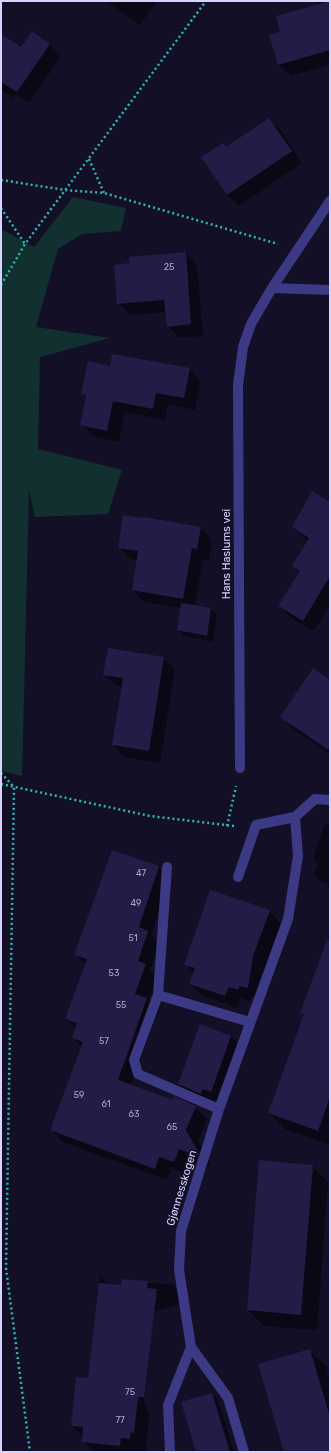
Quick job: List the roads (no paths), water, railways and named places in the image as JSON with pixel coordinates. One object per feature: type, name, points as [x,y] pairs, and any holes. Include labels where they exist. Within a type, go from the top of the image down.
[{"type":"street","name":"Hans Haslums vei","points":[[240,768],[238,385],[244,347],[251,324],[272,288],[330,201]]},
{"type":"street","points":[[272,288],[330,290]]},
{"type":"street","points":[[238,877],[256,825],[295,817],[315,799],[330,800]]},
{"type":"street","name":"Gjønnesskogen","points":[[244,1452],[228,1398],[191,1347],[179,1270],[181,1230],[219,1109],[288,919],[298,856],[295,817]]},
{"type":"street","points":[[167,866],[158,995],[134,1060],[138,1074],[219,1109]]},
{"type":"street","points":[[158,995],[250,1022]]},
{"type":"street","points":[[170,1452],[168,1405],[191,1347]]}]
